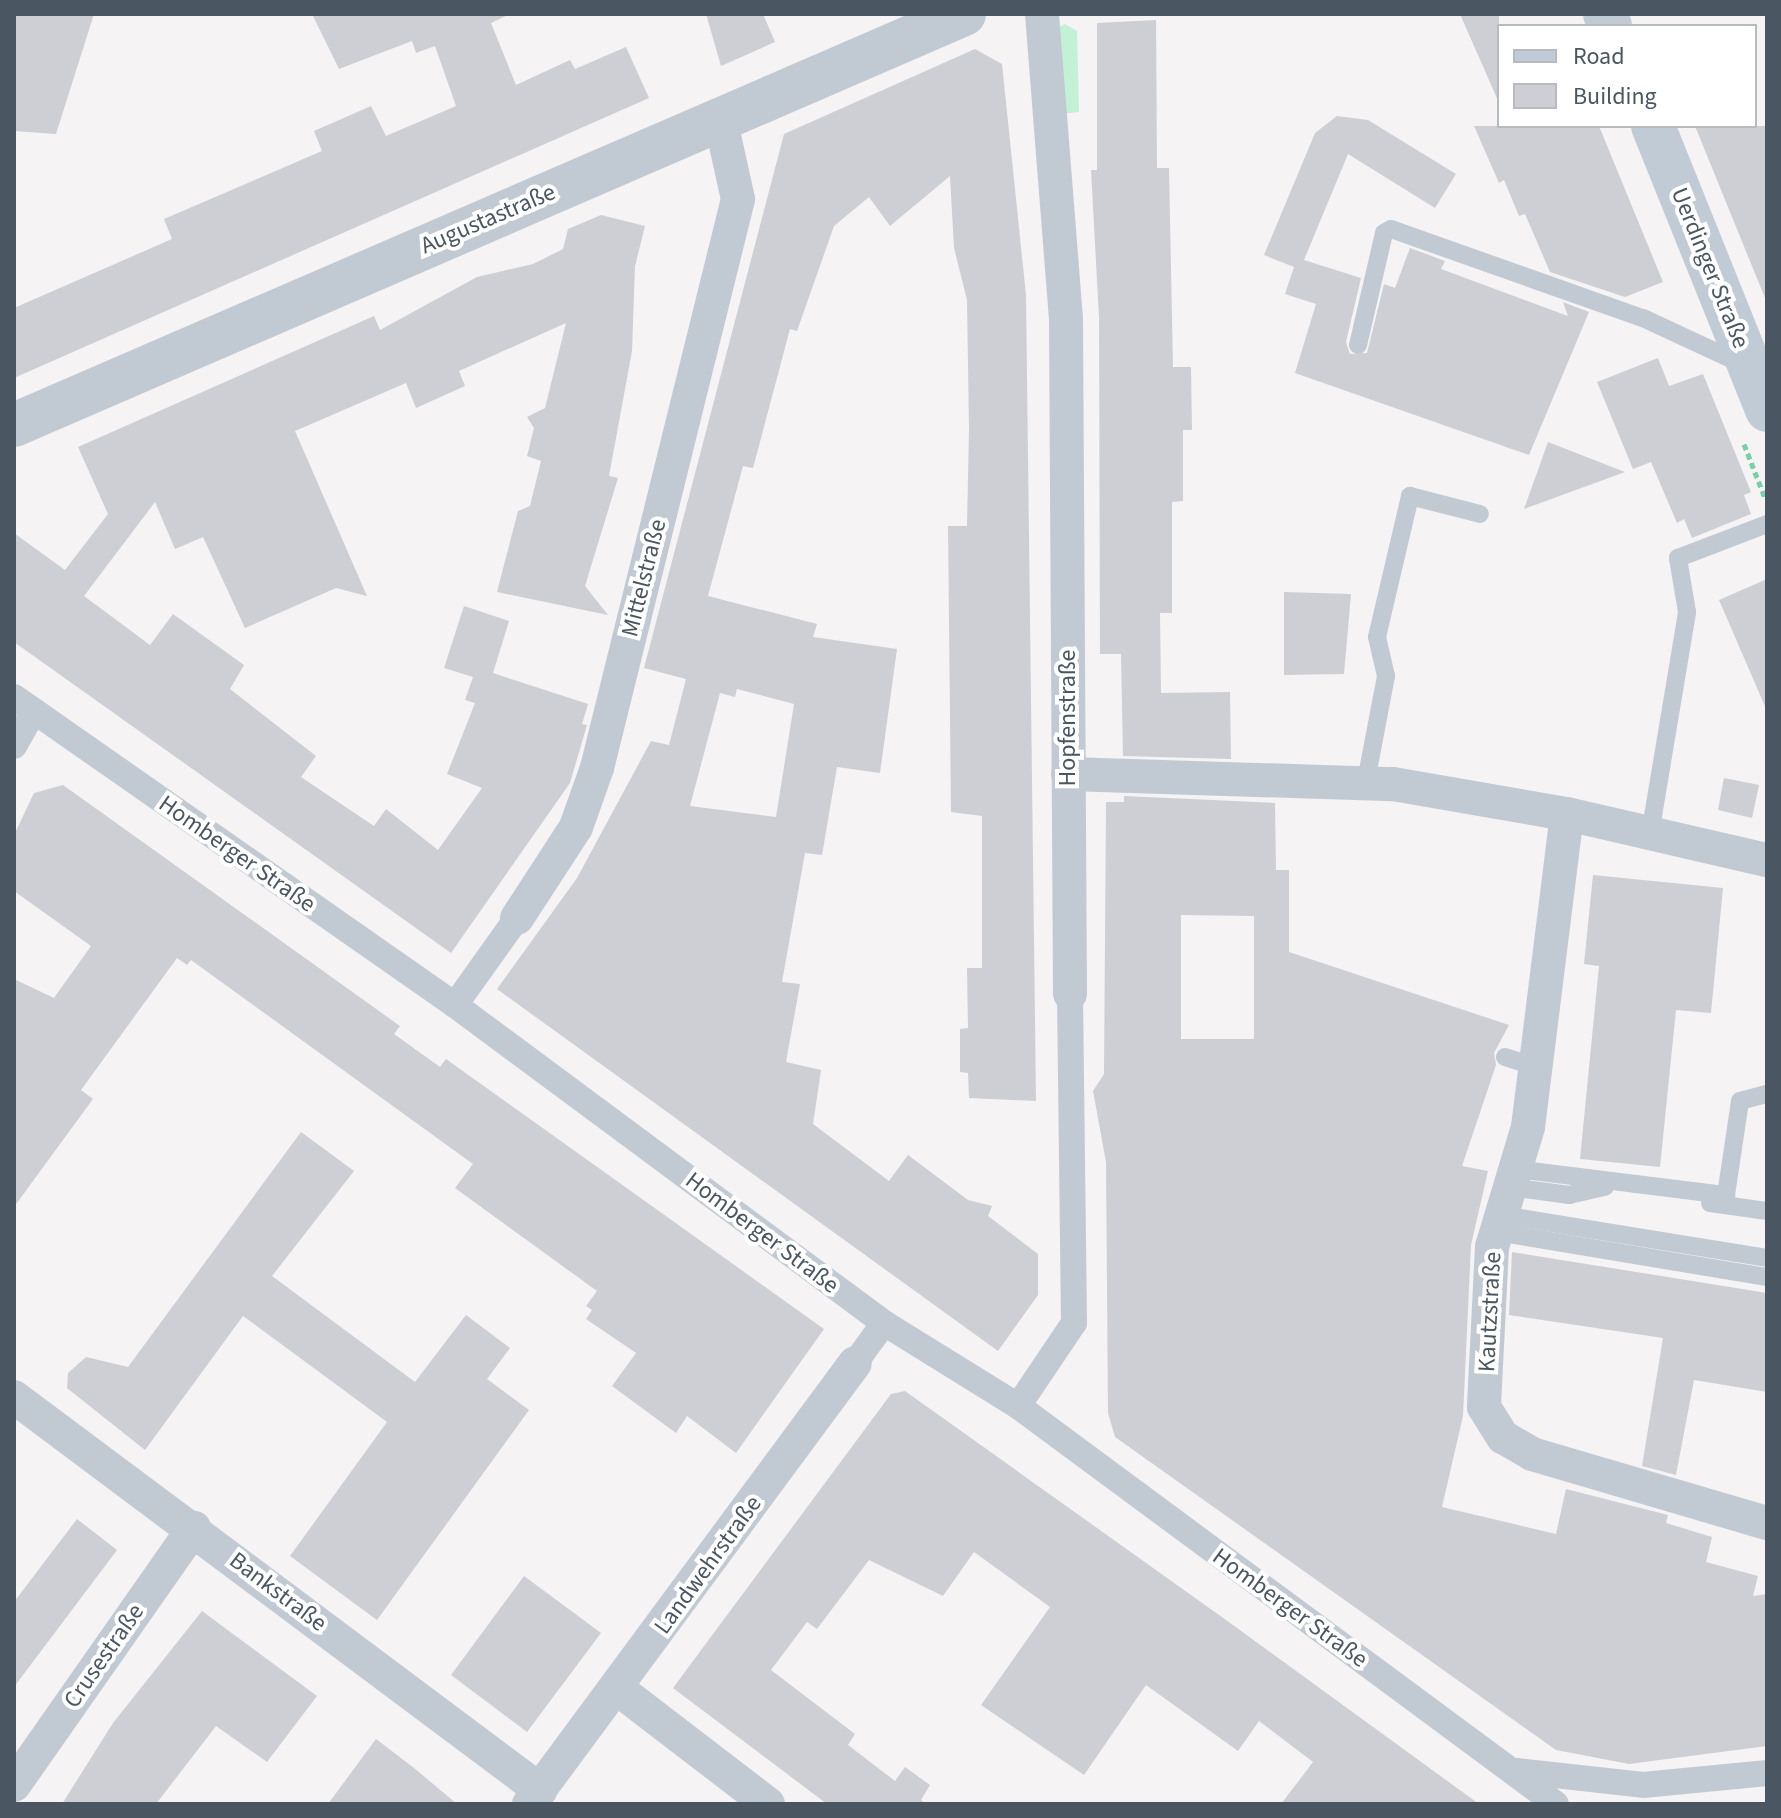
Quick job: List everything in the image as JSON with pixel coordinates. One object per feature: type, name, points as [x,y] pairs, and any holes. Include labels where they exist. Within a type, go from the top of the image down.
[{"type":"main road","name":"Uerdinger Straße","points":[[1654,128],[1767,410]]},
{"type":"street","name":"Augustastraße","points":[[14,425],[964,14]]},
{"type":"street","name":"Hopfenstraße","points":[[1018,1406],[1074,1323],[1066,319],[1042,14]]},
{"type":"street","name":"Mittelstraße","points":[[455,1005],[576,827],[597,768],[738,199],[720,118]]},
{"type":"street","points":[[14,746],[24,704]]},
{"type":"street","name":"Homberger Straße","points":[[24,704],[455,1005],[884,1323],[1018,1406],[1556,1804]]},
{"type":"street","points":[[1068,774],[1366,781],[1567,814],[1767,860]]},
{"type":"street","name":"Kautzstraße","points":[[1567,814],[1520,1062],[1484,1407],[1503,1437],[1532,1454],[1767,1523]]},
{"type":"street","name":"Landwehrstraße","points":[[535,1797],[618,1689],[884,1323]]},
{"type":"street","name":"Bankstraße","points":[[14,1397],[194,1528],[535,1797]]},
{"type":"street","name":"Crusestraße","points":[[14,1785],[194,1528]]},
{"type":"street","points":[[618,1689],[768,1804]]},
{"type":"street","points":[[1510,1770],[1643,1785],[1767,1773]]},
{"type":"lane","points":[[1358,345],[1384,233],[1391,229],[1643,318],[1750,368]]},
{"type":"lane","points":[[1366,781],[1386,676],[1377,637],[1410,496],[1480,514]]},
{"type":"lane","points":[[1650,834],[1687,612],[1678,558],[1767,524]]},
{"type":"lane","points":[[1506,1201],[1726,1195],[1740,1101],[1767,1094]]},
{"type":"lane","points":[[1506,1201],[1569,1195],[1593,1186],[1767,1211]]},
{"type":"lane","points":[[1506,1201],[1767,1258]]},
{"type":"lane","points":[[1506,1201],[1767,1277]]},
{"type":"green space","points":[[1065,24],[1077,31],[1079,112],[1062,114],[1059,27]]},
{"type":"building","points":[[14,14],[94,14],[56,134],[14,131]]},
{"type":"building","points":[[312,14],[510,14],[491,23],[516,85],[570,60],[575,69],[626,47],[649,98],[14,378],[14,308],[172,239],[164,219],[322,151],[314,131],[371,106],[386,136],[456,106],[435,46],[416,53],[412,41],[339,69]]},
{"type":"building","points":[[706,14],[763,14],[775,42],[721,66]]},
{"type":"building","points":[[1460,14],[1499,14],[1497,98]]},
{"type":"building","points":[[1156,20],[1157,168],[1169,168],[1173,367],[1191,367],[1192,430],[1183,430],[1183,501],[1172,502],[1172,613],[1160,613],[1161,693],[1230,692],[1231,759],[1123,756],[1121,654],[1100,654],[1099,317],[1091,170],[1097,170],[1097,23]]},
{"type":"building","points":[[975,49],[1002,64],[1026,295],[1036,1101],[969,1098],[968,1073],[960,1072],[960,1029],[968,1028],[967,968],[982,968],[982,816],[951,812],[948,526],[967,526],[969,429],[967,300],[954,248],[950,176],[890,226],[869,197],[834,226],[797,331],[790,329],[753,468],[743,466],[708,596],[817,624],[813,637],[897,649],[880,773],[837,767],[822,855],[805,853],[782,982],[800,984],[786,1062],[821,1070],[813,1124],[889,1181],[908,1155],[968,1200],[992,1206],[988,1216],[1038,1254],[1038,1295],[998,1351],[497,989],[577,878],[651,741],[669,745],[686,679],[644,668],[784,134]],"holes":[[[737,689],[794,704],[776,817],[690,806],[720,693],[735,697]]]},
{"type":"building","points":[[1337,116],[1368,120],[1456,174],[1435,208],[1348,154],[1304,260],[1361,278],[1346,342],[1350,354],[1367,353],[1384,284],[1395,288],[1410,248],[1445,261],[1441,269],[1568,316],[1563,302],[1589,312],[1529,455],[1295,373],[1316,304],[1285,294],[1294,267],[1264,255],[1315,133]]},
{"type":"building","points":[[1474,126],[1600,128],[1663,282],[1625,297],[1550,272],[1525,214],[1519,216],[1504,180],[1499,183]]},
{"type":"building","points":[[1767,126],[1765,298],[1696,128]]},
{"type":"building","points":[[601,215],[645,226],[635,266],[632,351],[609,476],[618,478],[585,586],[608,615],[497,592],[518,511],[530,506],[541,461],[527,456],[534,428],[527,417],[545,408],[566,323],[459,371],[465,386],[416,408],[406,383],[295,431],[367,596],[336,588],[245,628],[203,537],[175,549],[155,502],[84,596],[150,645],[173,614],[244,665],[230,689],[316,756],[301,777],[374,826],[386,809],[438,850],[482,788],[447,774],[475,703],[465,700],[473,677],[444,668],[464,606],[509,621],[493,673],[588,704],[582,724],[587,725],[570,783],[451,953],[14,642],[14,533],[65,570],[108,514],[78,447],[374,316],[380,330],[477,277],[533,264],[563,249],[568,229]]},
{"type":"building","points":[[1658,358],[1669,386],[1703,374],[1751,492],[1744,495],[1751,514],[1692,538],[1684,519],[1677,523],[1651,462],[1633,469],[1597,382]]},
{"type":"building","points":[[1548,442],[1625,472],[1524,509]]},
{"type":"building","points":[[1767,579],[1767,711],[1719,600]]},
{"type":"building","points":[[1284,592],[1351,594],[1344,674],[1284,675]]},
{"type":"building","points":[[1724,778],[1759,785],[1752,818],[1718,810]]},
{"type":"building","points":[[63,785],[400,1026],[394,1034],[440,1067],[446,1059],[824,1329],[736,1453],[687,1416],[676,1433],[612,1386],[636,1353],[586,1319],[592,1310],[586,1306],[597,1291],[455,1188],[473,1164],[191,960],[187,965],[177,958],[81,1090],[93,1099],[14,1207],[14,979],[54,998],[91,946],[14,891],[14,835],[34,793]]},
{"type":"building","points":[[1124,796],[1275,803],[1276,870],[1289,870],[1289,952],[1509,1025],[1494,1053],[1496,1065],[1462,1166],[1488,1171],[1471,1245],[1463,1416],[1442,1507],[1556,1534],[1566,1489],[1668,1515],[1666,1523],[1712,1537],[1706,1562],[1758,1576],[1753,1596],[1767,1594],[1767,1746],[1629,1764],[1556,1750],[1115,1437],[1108,1413],[1106,1162],[1093,1091],[1104,1074],[1106,802],[1124,802]],"holes":[[[1181,915],[1254,916],[1254,1039],[1181,1039]]]},
{"type":"building","points":[[1593,875],[1723,888],[1711,1013],[1676,1010],[1660,1167],[1580,1159],[1599,966],[1584,964]]},
{"type":"building","points":[[301,1132],[354,1171],[272,1276],[415,1382],[466,1315],[510,1348],[487,1379],[529,1410],[377,1620],[290,1556],[387,1422],[243,1316],[145,1450],[67,1388],[68,1373],[86,1357],[128,1367]]},
{"type":"building","points":[[1512,1252],[1767,1293],[1767,1392],[1694,1380],[1676,1475],[1642,1466],[1663,1338],[1509,1315]]},
{"type":"building","points":[[905,1391],[1479,1804],[1281,1804],[1313,1762],[1259,1721],[1238,1751],[1146,1685],[1084,1775],[981,1705],[1050,1607],[974,1552],[943,1596],[869,1560],[817,1629],[807,1622],[771,1670],[855,1734],[848,1745],[895,1781],[905,1767],[930,1785],[921,1800],[926,1804],[827,1804],[673,1688],[891,1394]]},
{"type":"building","points":[[77,1519],[117,1550],[14,1687],[14,1602]]},
{"type":"building","points":[[524,1576],[601,1633],[527,1732],[451,1675]]},
{"type":"building","points":[[202,1611],[317,1696],[267,1762],[216,1726],[156,1804],[62,1804],[113,1723]]},
{"type":"building","points":[[376,1739],[414,1768],[457,1804],[328,1804]]}]
